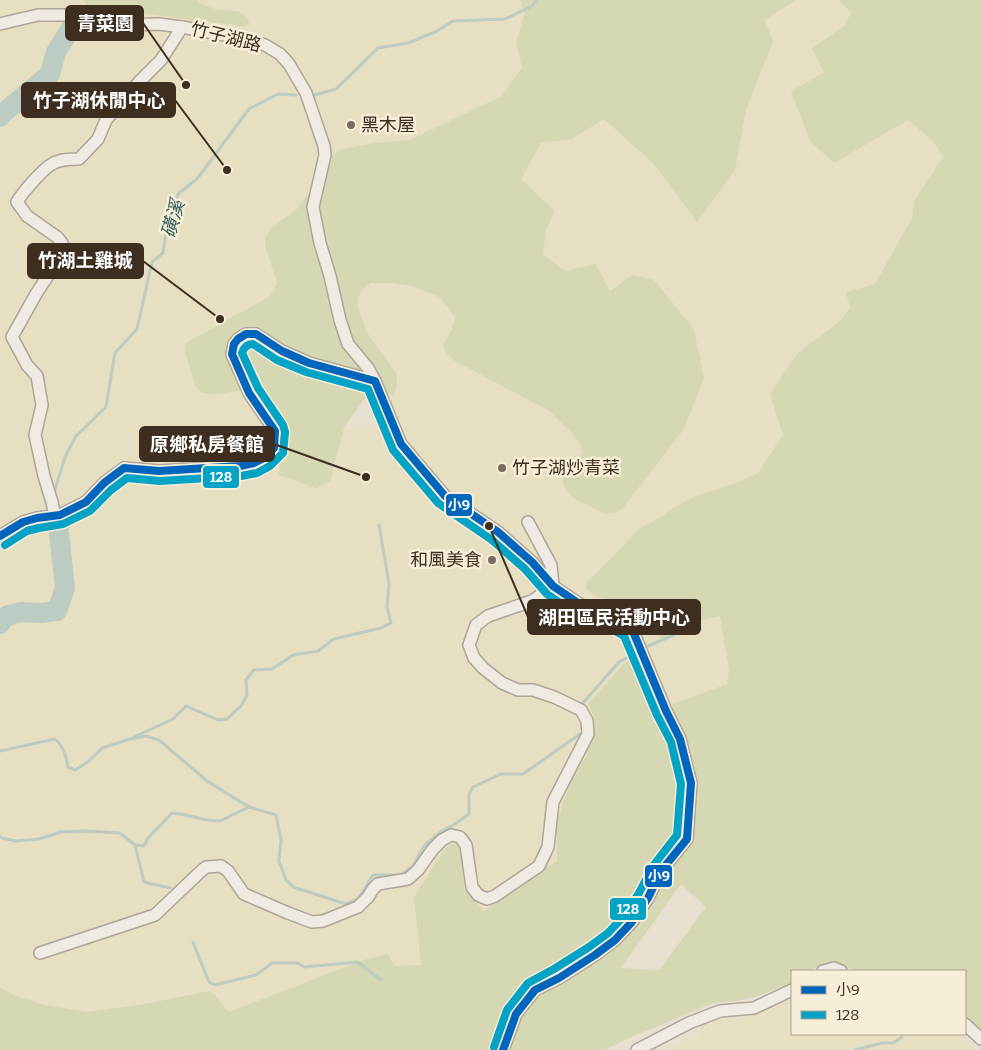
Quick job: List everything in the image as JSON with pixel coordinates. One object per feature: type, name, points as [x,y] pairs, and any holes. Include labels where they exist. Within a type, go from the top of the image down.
[{"type":"street","name":"竹子湖路","points":[[0,24],[38,15],[81,14],[122,25],[159,24],[236,37],[265,45],[280,54],[289,64],[306,93],[324,146],[325,155],[313,207],[320,243],[340,320],[348,344],[368,368],[375,381],[401,444],[445,496],[498,532],[532,562],[553,586],[581,605],[609,616],[632,629],[666,711],[680,739],[691,783],[687,839],[661,871],[648,898],[631,924],[616,940],[560,978],[535,990],[516,1014],[503,1050]]},
{"type":"street","points":[[55,517],[35,435],[42,405],[36,376],[27,365],[12,336],[36,294],[58,263],[61,256],[62,243],[57,237],[27,216],[17,202],[23,192],[50,164],[64,160],[79,159],[98,139],[106,120],[161,60],[182,27]]},
{"type":"street","points":[[0,536],[23,522],[37,518],[55,517],[86,502],[104,483],[124,468],[159,471],[240,466],[254,463],[264,458],[274,448],[275,431],[249,393],[232,354],[234,344],[246,334],[256,334],[282,351],[309,363],[375,381]]},
{"type":"street","points":[[40,953],[155,915],[206,867],[221,866],[228,871],[244,894],[312,922],[323,921],[358,907],[378,884],[408,879],[418,870],[432,849],[451,835],[460,838],[466,845],[472,888],[478,895],[487,899],[495,896],[540,866],[548,847],[554,802],[588,734],[587,721],[581,710],[554,697],[533,690],[518,690],[502,683],[474,658],[469,645],[476,625],[488,616],[532,601],[553,586],[551,565],[528,522]]},
{"type":"street","points":[[827,970],[834,968],[839,970]]},
{"type":"street","points":[[636,1050],[689,1023],[720,1011],[754,1008],[791,990]]},
{"type":"street","points":[[966,1025],[981,1039]]},
{"type":"shaded area","points":[[0,0],[83,0],[89,8],[170,16],[242,27],[234,10],[215,9],[196,0],[520,0],[525,12],[516,42],[522,68],[502,96],[410,140],[375,143],[338,150],[314,174],[310,191],[297,209],[271,228],[265,245],[277,283],[274,291],[203,393],[216,394],[256,389],[271,398],[279,414],[283,429],[279,474],[333,470],[344,428],[375,427],[394,397],[397,383],[396,373],[366,331],[357,300],[362,290],[371,283],[413,286],[441,298],[455,317],[444,344],[445,351],[453,360],[548,410],[581,444],[584,452],[562,475],[704,378],[694,329],[654,280],[610,291],[565,271],[542,253],[546,230],[555,211],[521,179],[541,143],[572,139],[604,119],[653,163],[697,222],[735,170],[746,110],[773,41],[765,20],[796,0],[839,0],[851,13],[844,26],[812,48],[824,73],[834,163],[908,120],[933,141],[943,157],[914,201],[912,218],[874,284],[846,292],[850,308],[839,322],[797,353],[783,435],[758,473],[638,530],[587,581],[591,594],[609,602],[662,640],[702,620],[720,616],[729,670],[727,684],[671,705],[654,696],[643,669],[624,664],[589,703],[595,723],[586,756],[569,786],[558,822],[557,862],[536,872],[484,911],[464,889],[462,863],[414,897],[421,965],[394,966],[364,960],[229,1012],[223,1007],[216,995],[193,993],[139,1005],[87,1012],[44,1005],[0,988]]},
{"type":"shaded area","points":[[791,998],[791,1035],[960,1035],[976,1050],[667,1050],[700,1036],[701,1025],[718,1019],[736,1019],[771,1008]]},
{"type":"green space","points":[[83,0],[196,0],[215,9],[240,12],[249,24],[241,27],[141,13],[115,12],[89,8]]},
{"type":"green space","points":[[520,0],[796,0],[765,20],[773,41],[746,110],[735,170],[697,222],[653,163],[604,119],[572,139],[541,143],[521,179],[555,211],[546,230],[543,254],[565,271],[596,264],[610,291],[633,275],[654,280],[694,329],[704,378],[684,429],[622,509],[615,513],[606,514],[573,498],[564,486],[562,475],[583,453],[581,444],[570,431],[548,410],[453,360],[445,351],[444,344],[452,329],[455,317],[441,298],[413,286],[371,283],[362,290],[357,300],[366,331],[396,373],[397,383],[394,397],[385,391],[368,393],[344,428],[330,481],[316,488],[279,475],[283,429],[279,414],[271,398],[256,389],[216,394],[203,393],[196,387],[185,352],[185,345],[269,297],[274,291],[277,283],[265,245],[266,236],[271,228],[297,209],[310,191],[314,174],[338,150],[375,143],[410,140],[502,96],[522,68],[516,42],[525,12]]},
{"type":"green space","points":[[839,0],[981,0],[981,1034],[966,1021],[966,970],[852,970],[833,963],[812,970],[791,970],[791,983],[758,996],[736,1001],[713,1003],[604,1050],[0,1050],[0,988],[44,1005],[87,1012],[139,1005],[209,991],[215,995],[229,1012],[364,960],[388,954],[394,966],[421,965],[414,897],[446,847],[456,844],[460,848],[464,889],[484,911],[536,872],[557,862],[557,822],[569,786],[586,756],[595,723],[589,703],[624,664],[634,657],[639,658],[654,696],[671,705],[727,684],[729,670],[720,616],[702,620],[662,640],[617,606],[589,592],[586,589],[587,581],[638,530],[693,497],[734,484],[758,473],[783,435],[770,394],[798,353],[839,322],[850,308],[846,292],[875,284],[912,218],[914,201],[943,157],[933,141],[908,120],[834,163],[810,141],[791,91],[824,73],[812,48],[844,26],[851,13]],"holes":[[[681,884],[706,907],[659,970],[621,968]]]},
{"type":"waterway","name":"磺溪","points":[[315,95],[336,89],[378,48],[408,43],[435,32],[453,21],[505,19],[532,6],[536,0]]},
{"type":"waterway","points":[[0,117],[50,74],[56,52],[73,25]]},
{"type":"waterway","name":"磺溪","points":[[54,493],[65,457],[76,436],[106,407],[115,353],[137,329],[152,262],[163,253],[166,233],[178,194],[197,179],[249,109],[278,94],[296,95]]},
{"type":"waterway","points":[[0,624],[6,616],[21,612],[40,613],[57,611],[65,588],[58,524]]},
{"type":"waterway","points":[[134,737],[173,719],[186,706],[218,720],[227,719],[241,706],[247,695],[246,680],[254,670],[272,669],[293,655],[318,651],[334,639],[381,628],[391,623],[387,607],[389,584],[379,525]]},
{"type":"waterway","points":[[648,646],[674,635]]},
{"type":"waterway","points":[[582,704],[619,662],[633,654]]},
{"type":"waterway","points":[[0,751],[55,739],[61,745],[68,767],[75,770],[89,761],[102,748],[146,736],[159,740],[207,781],[249,807],[276,815],[281,840],[279,861],[286,880],[293,887],[346,904],[358,899],[373,875],[401,875],[412,867],[425,845],[443,830],[469,814],[469,794],[473,787],[501,774],[523,774],[580,734]]},
{"type":"waterway","points":[[135,845],[144,846],[148,838],[172,813],[220,821],[249,807]]},
{"type":"waterway","points":[[0,836],[16,841],[39,839],[61,832],[120,833],[135,845],[144,882],[170,888]]},
{"type":"waterway","points":[[193,942],[209,982],[215,985],[256,975],[272,963],[298,963],[304,967],[358,962],[381,980]]},
{"type":"waterway","points":[[855,1050],[882,1043],[893,1043],[902,1037]]},
{"type":"transit line","name":"小9","points":[[0,536],[23,522],[60,515],[86,502],[104,483],[124,468],[159,471],[240,466],[254,463],[264,458],[274,448],[275,431],[249,393],[232,354],[234,344],[238,339],[246,334],[256,334],[282,351],[309,363],[375,381],[401,444],[445,496],[498,532],[532,562],[553,586],[581,605],[609,616],[632,629],[666,711],[680,739],[691,783],[687,839],[661,871],[648,898],[631,923],[615,940],[559,978],[535,990],[516,1014],[503,1050]]},
{"type":"transit line","name":"128","points":[[5,545],[27,531],[63,524],[90,511],[111,490],[127,478],[160,481],[241,476],[257,473],[270,466],[283,453],[285,432],[283,425],[258,388],[242,353],[246,346],[253,344],[277,360],[306,372],[368,389],[393,450],[438,503],[492,540],[525,569],[547,594],[576,614],[605,625],[624,636],[657,715],[671,742],[681,784],[677,835],[653,866],[639,893],[623,917],[608,933],[554,969],[528,983],[507,1010],[494,1047]]},
{"type":"place","name":"青菜園","points":[[186,85]]},
{"type":"place","name":"黑木屋","points":[[351,125]]},
{"type":"place","name":"竹子湖休閒中心","points":[[227,170]]},
{"type":"place","name":"竹湖土雞城","points":[[220,319]]},
{"type":"place","name":"竹子湖炒青菜","points":[[502,468]]},
{"type":"place","name":"原鄉私房餐館","points":[[366,477]]},
{"type":"place","name":"湖田區民活動中心","points":[[489,526]]},
{"type":"place","name":"和風美食","points":[[492,560]]}]
